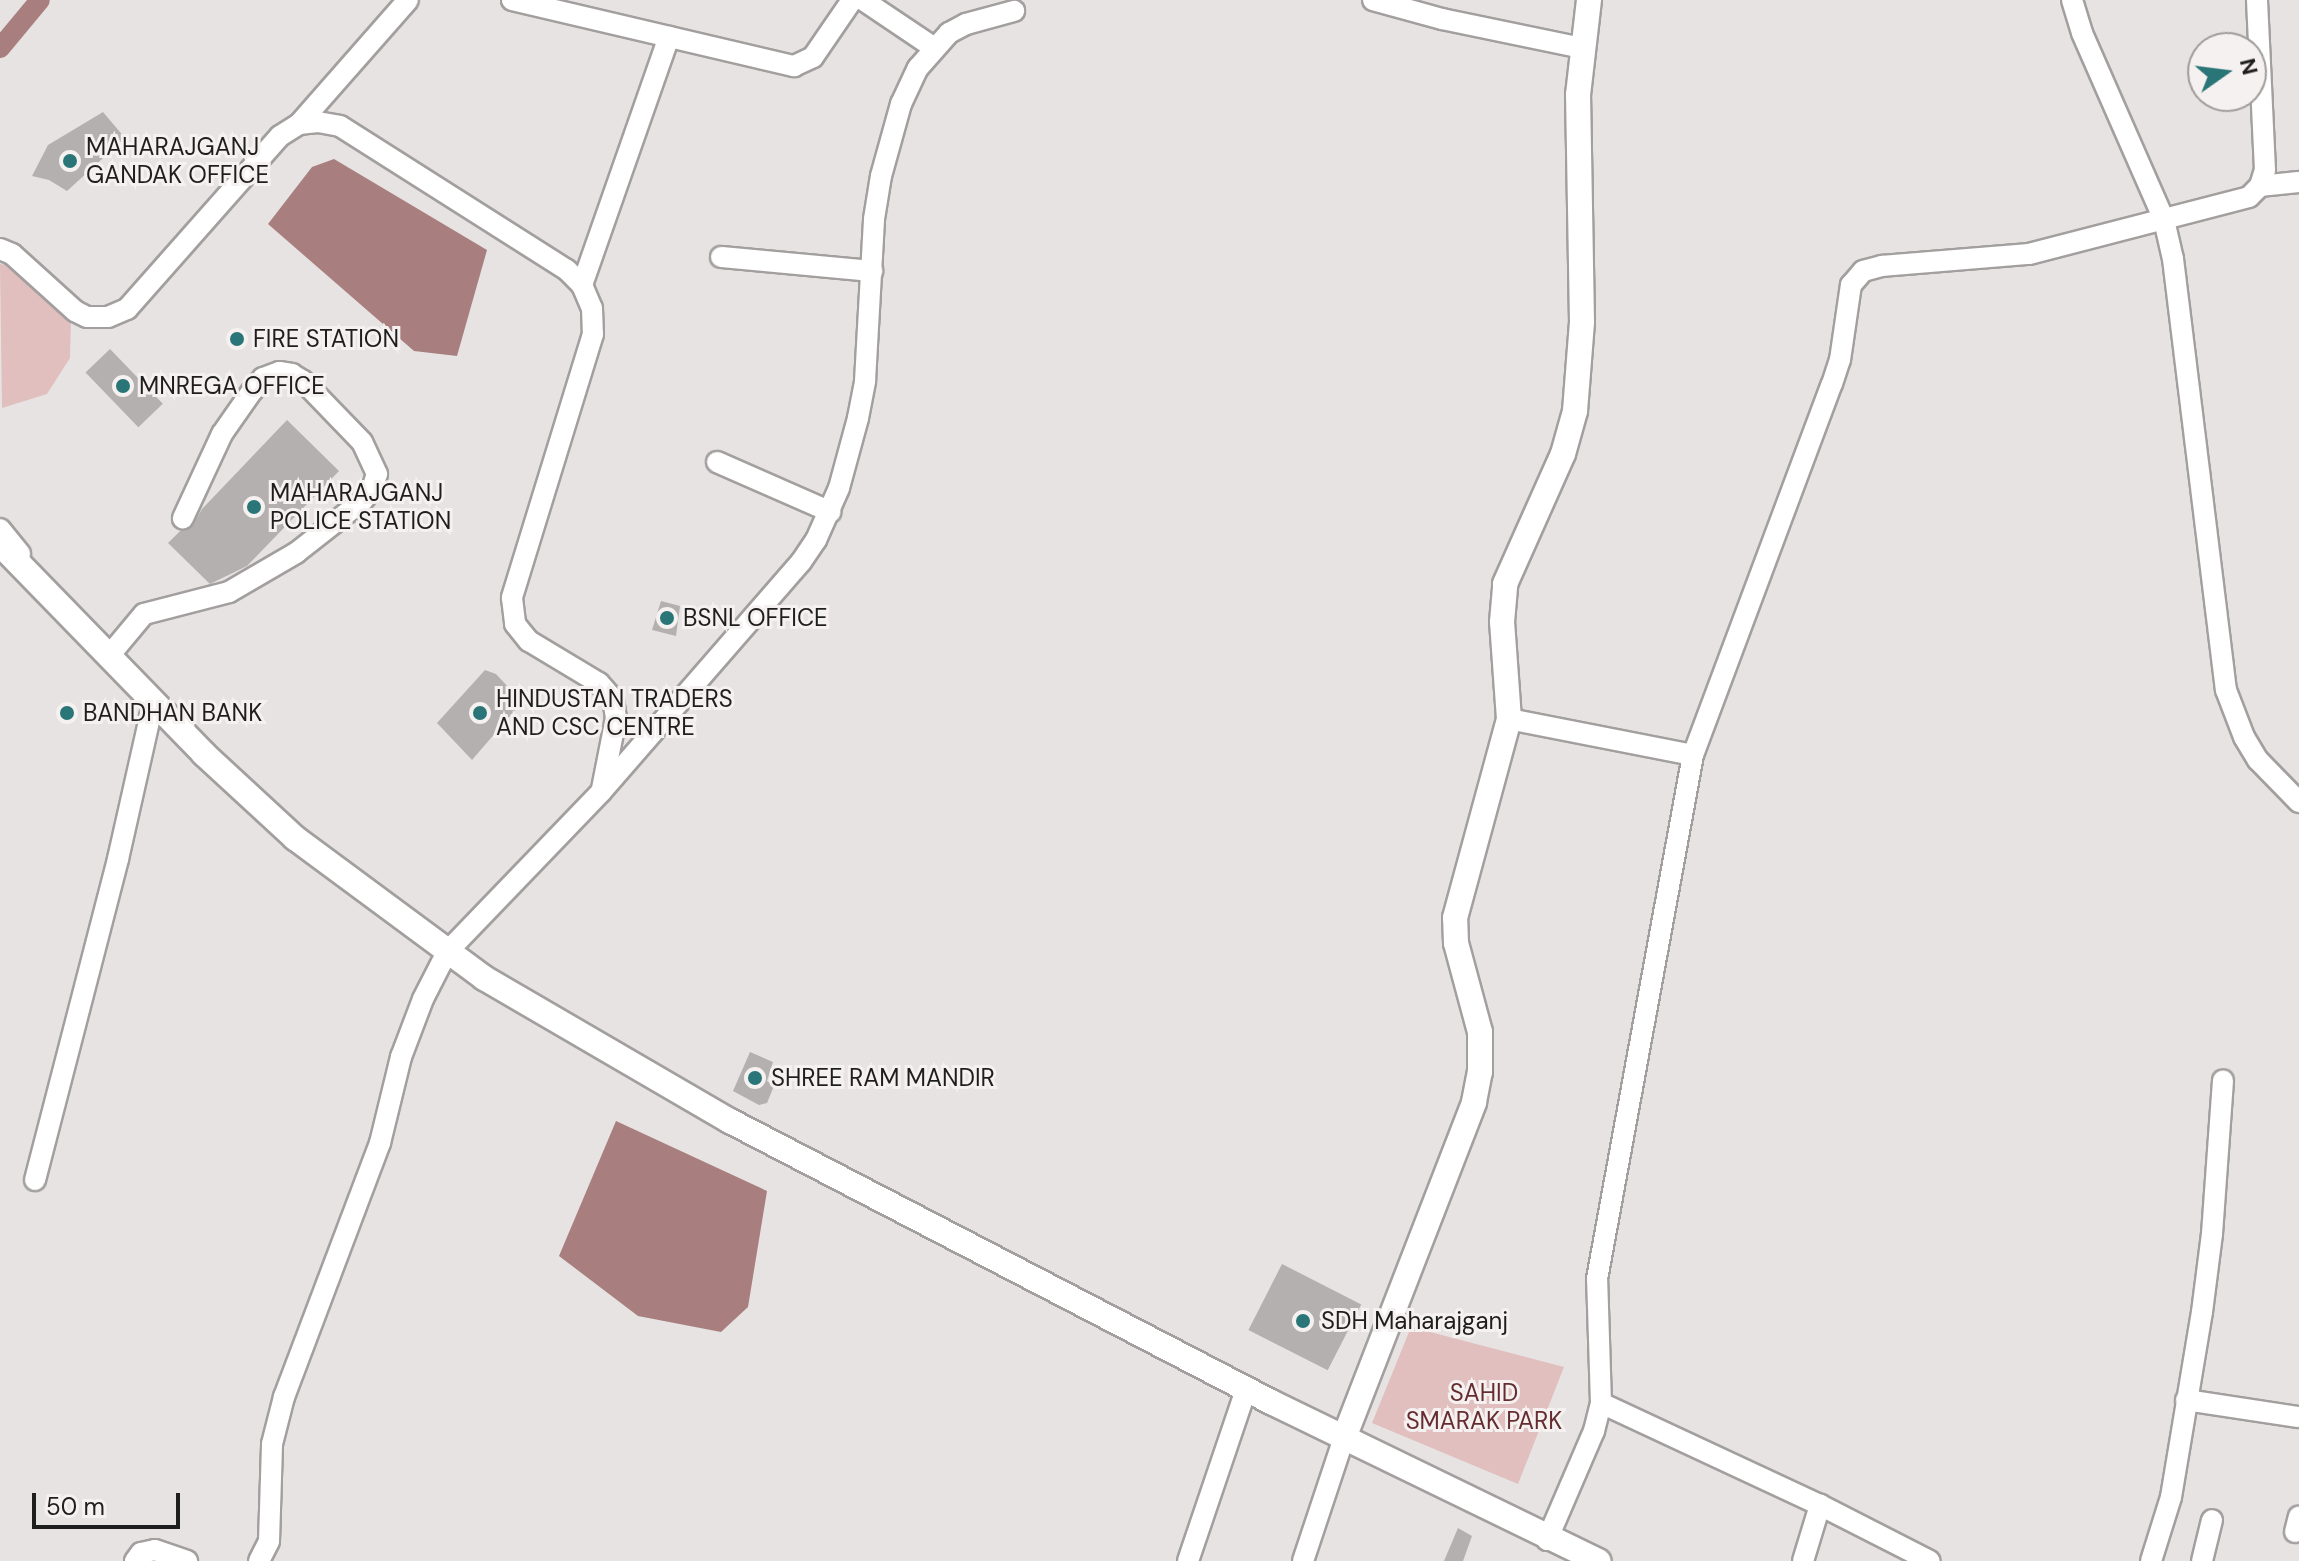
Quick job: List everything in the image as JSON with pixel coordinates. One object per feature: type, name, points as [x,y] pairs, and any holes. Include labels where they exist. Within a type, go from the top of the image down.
[{"type":"street","points":[[0,249],[12,254],[75,311],[87,317],[108,317],[127,309],[280,136],[299,124],[408,0]]},
{"type":"street","points":[[512,0],[794,66],[813,57],[852,0]]},
{"type":"street","points":[[863,0],[933,47]]},
{"type":"street","points":[[1373,0],[1442,19],[1582,48]]},
{"type":"street","points":[[1303,1561],[1344,1438],[1474,1102],[1482,1052],[1456,943],[1455,918],[1509,719],[1502,601],[1505,584],[1563,454],[1578,387],[1582,322],[1578,138],[1582,48],[1589,0]]},
{"type":"street","points":[[2072,0],[2082,33],[2164,220],[2179,294],[2226,690],[2244,737],[2258,760],[2299,802]]},
{"type":"street","points":[[1547,1540],[1594,1431],[1601,1403],[1597,1279],[1693,755],[1832,384],[1840,360],[1851,285],[1863,271],[1882,266],[2029,254],[2249,197],[2260,186],[2266,150],[2257,0]]},
{"type":"street","points":[[259,1561],[269,1541],[272,1444],[284,1397],[380,1143],[410,1028],[447,952],[601,792],[801,562],[831,512],[850,456],[858,418],[881,176],[901,104],[918,68],[933,47],[966,24],[1014,11]]},
{"type":"street","points":[[582,285],[669,37]]},
{"type":"street","points":[[299,124],[318,122],[340,126],[567,270],[582,285],[592,308],[593,334],[512,598],[515,624],[529,641],[599,683],[613,699],[616,718],[601,792]]},
{"type":"street","points":[[2260,186],[2299,182]]},
{"type":"street","points":[[721,257],[872,271]]},
{"type":"street","points":[[108,657],[144,614],[229,592],[296,553],[362,501],[372,489],[377,474],[362,442],[303,381],[292,374],[279,372],[263,378],[222,434],[183,518]]},
{"type":"street","points":[[717,462],[831,512]]},
{"type":"street","points":[[0,529],[80,629]]},
{"type":"street","points":[[0,544],[153,704],[295,838],[484,978],[730,1121],[1246,1390],[1585,1558]]},
{"type":"street","points":[[35,1180],[118,859],[153,704]]},
{"type":"street","points":[[1509,719],[1693,755]]},
{"type":"street","points":[[2151,1561],[2171,1497],[2209,1267],[2223,1080]]},
{"type":"street","points":[[1188,1561],[1246,1390]]},
{"type":"street","points":[[2186,1400],[2299,1417]]},
{"type":"street","points":[[1601,1403],[1820,1505],[1930,1561]]},
{"type":"street","points":[[1803,1561],[1820,1505]]},
{"type":"street","points":[[2202,1561],[2212,1520]]},
{"type":"street","points":[[135,1561],[141,1553],[155,1550],[187,1561]]},
{"type":"green space","points":[[0,264],[28,268],[71,316],[70,358],[47,394],[2,408]]},
{"type":"green space","name":"SAHID SMARAK PARK","points":[[1411,1327],[1564,1367],[1518,1484],[1372,1423]]},
{"type":"shaded area","points":[[334,159],[487,250],[457,356],[414,351],[268,224],[312,167]]},
{"type":"shaded area","points":[[616,1121],[767,1191],[748,1307],[721,1332],[638,1316],[559,1256]]},
{"type":"building","name":"MAHARAJGANJ GANDAK OFFICE","points":[[103,112],[125,138],[67,191],[49,180],[32,176],[48,145]]},
{"type":"building","name":"MNREGA OFFICE","points":[[110,349],[163,404],[138,427],[86,373]]},
{"type":"building","name":"MAHARAJGANJ POLICE STATION","points":[[287,420],[339,471],[247,566],[210,584],[168,543],[181,530],[191,528],[202,509]]},
{"type":"building","name":"BSNL OFFICE","points":[[661,601],[680,606],[676,636],[652,630]]},
{"type":"building","name":"HINDUSTAN TRADERS AND CSC CENTRE","points":[[485,670],[496,674],[522,702],[472,760],[437,723]]},
{"type":"building","name":"SHREE RAM MANDIR","points":[[750,1052],[773,1062],[767,1081],[774,1086],[767,1103],[759,1105],[733,1091]]},
{"type":"building","points":[[1282,1264],[1361,1304],[1328,1370],[1248,1330]]},
{"type":"building","points":[[1458,1528],[1472,1536],[1463,1561],[1444,1561]]},
{"type":"waterway","points":[[0,48],[40,0]]},
{"type":"place","name":"MAHARAJGANJ GANDAK OFFICE","points":[[70,161]]},
{"type":"place","name":"FIRE STATION","points":[[237,339]]},
{"type":"place","name":"MNREGA OFFICE","points":[[123,386]]},
{"type":"place","name":"MAHARAJGANJ POLICE STATION","points":[[254,507]]},
{"type":"place","name":"BSNL OFFICE","points":[[667,618]]},
{"type":"place","name":"BANDHAN BANK","points":[[67,713]]},
{"type":"place","name":"HINDUSTAN TRADERS AND CSC CENTRE","points":[[480,713]]},
{"type":"place","name":"SHREE RAM MANDIR","points":[[755,1078]]},
{"type":"place","name":"SDH Maharajganj","points":[[1303,1321]]}]
